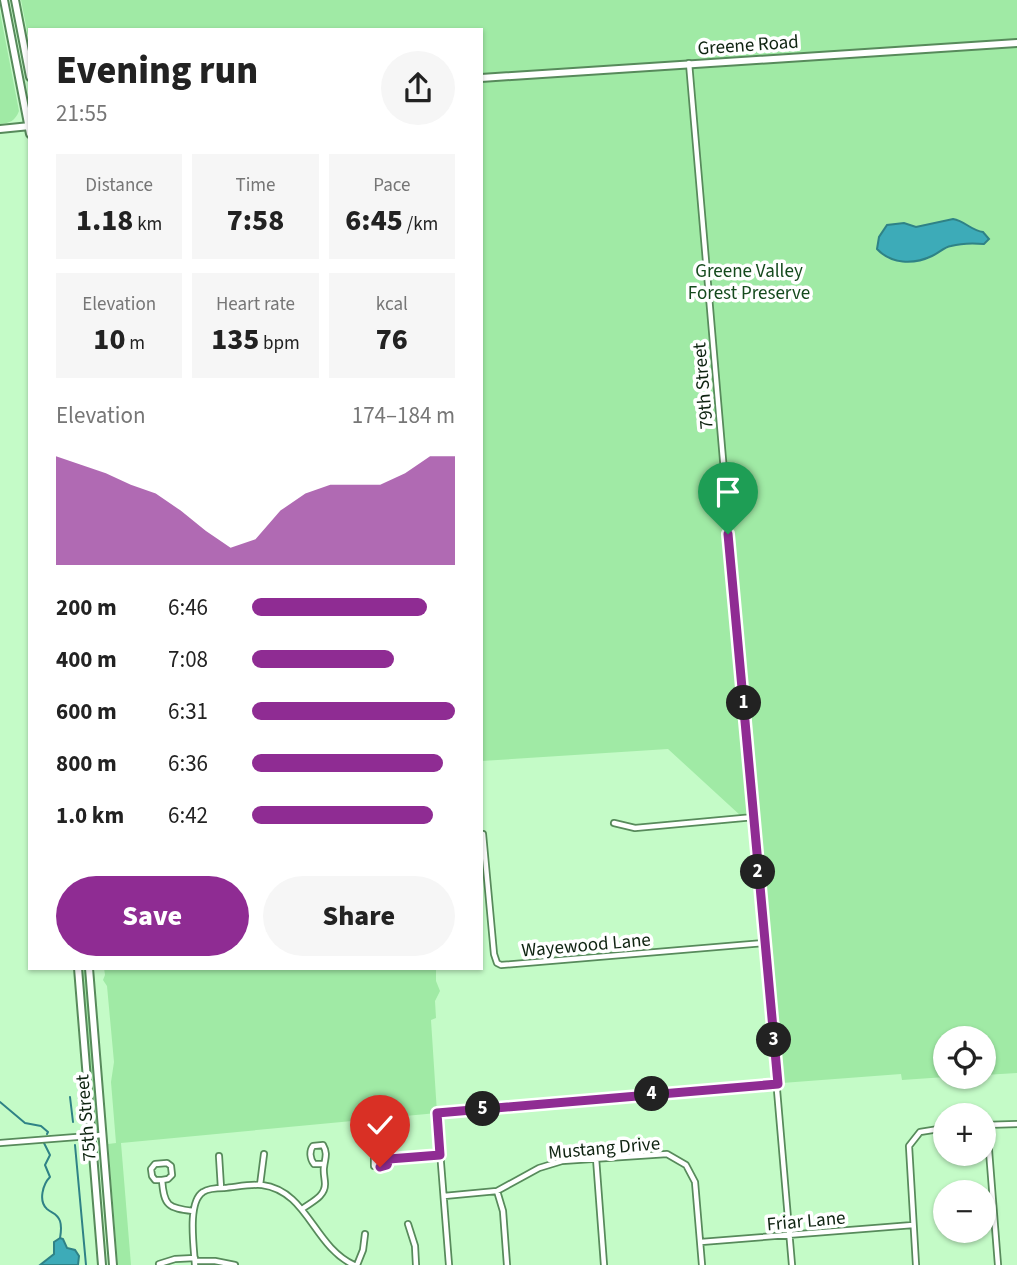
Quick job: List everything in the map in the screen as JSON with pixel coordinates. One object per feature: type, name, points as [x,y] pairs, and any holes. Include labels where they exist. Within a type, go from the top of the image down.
[{"type":"main road","points":[[4,0],[28,124]]},
{"type":"main road","points":[[15,0],[28,67]]},
{"type":"main road","name":"Greene Road","points":[[483,78],[1017,43]]},
{"type":"main road","points":[[0,129],[28,129]]},
{"type":"main road","name":"75th Street","points":[[78,970],[113,1265]]},
{"type":"main road","name":"75th Street","points":[[89,970],[102,1265]]},
{"type":"street","name":"79th Street","points":[[689,63],[792,1265]]},
{"type":"street","points":[[614,823],[635,828],[754,817]]},
{"type":"street","name":"Wayewood Lane","points":[[483,834],[494,954],[497,963],[501,965],[765,943]]},
{"type":"street","points":[[449,1265],[437,1113],[778,1084]]},
{"type":"street","points":[[996,1125],[1017,1124]]},
{"type":"street","points":[[916,1265],[909,1146],[920,1132],[933,1130]]},
{"type":"street","points":[[0,1143],[97,1135]]},
{"type":"street","points":[[302,1209],[324,1192],[326,1148],[323,1145],[313,1146],[310,1149],[311,1161],[314,1164],[324,1164]]},
{"type":"street","name":"Mustang Drive","points":[[443,1196],[497,1191],[546,1165],[562,1161],[655,1153],[672,1156],[692,1173],[698,1205],[702,1265]]},
{"type":"street","points":[[260,1185],[264,1154]]},
{"type":"street","points":[[389,1159],[440,1155]]},
{"type":"street","points":[[219,1156],[221,1188]]},
{"type":"street","points":[[596,1158],[604,1265]]},
{"type":"street","points":[[167,1163],[171,1166],[172,1175],[162,1180],[155,1180],[151,1169],[155,1164],[167,1163]]},
{"type":"street","points":[[989,1166],[998,1265]]},
{"type":"street","points":[[162,1180],[163,1196],[167,1203],[173,1208],[193,1212]]},
{"type":"street","points":[[195,1261],[195,1201],[200,1194],[211,1189],[260,1185],[283,1192],[302,1209],[328,1246],[356,1265],[363,1250],[365,1234]]},
{"type":"street","points":[[497,1191],[502,1211],[507,1265]]},
{"type":"street","points":[[408,1224],[415,1247],[416,1265]]},
{"type":"street","name":"Friar Lane","points":[[701,1242],[913,1225]]},
{"type":"street","points":[[159,1264],[175,1259],[221,1261],[235,1265]]},
{"type":"green space","name":"Greene Valley Forest Preserve","points":[[21,0],[1017,0],[1017,1073],[996,1074],[996,1026],[933,1026],[933,1078],[902,1080],[901,1074],[782,1083],[754,760],[743,752],[749,809],[741,816],[668,749],[483,761],[483,28],[28,28],[28,36]]},
{"type":"green space","points":[[0,12],[19,111],[12,121],[0,124]]},
{"type":"green space","points":[[82,970],[85,970],[98,1125],[96,1131]]},
{"type":"green space","points":[[104,970],[436,970],[440,991],[435,1001],[436,1018],[431,1020],[437,1113],[121,1143],[131,1265],[118,1265],[108,1144],[116,1143],[111,1082],[114,1062],[107,986],[103,980]]},
{"type":"water","points":[[953,219],[983,232],[989,239],[984,244],[948,247],[925,259],[910,262],[889,258],[877,249],[879,237],[887,225],[904,223],[916,227]]},
{"type":"water","points":[[60,1238],[67,1248],[75,1250],[79,1256],[78,1265],[40,1265],[54,1254],[54,1242]]},
{"type":"waterway","points":[[70,1097],[73,1122]]},
{"type":"waterway","points":[[0,1102],[25,1123],[41,1126],[47,1134]]},
{"type":"waterway","points":[[44,1143],[50,1155],[45,1165],[50,1177],[42,1197],[44,1206],[59,1218],[60,1238]]},
{"type":"waterway","points":[[75,1145],[86,1265]]},
{"type":"route","points":[[380,1167],[387,1165],[389,1159],[440,1155],[437,1113],[778,1084],[728,534]]}]
